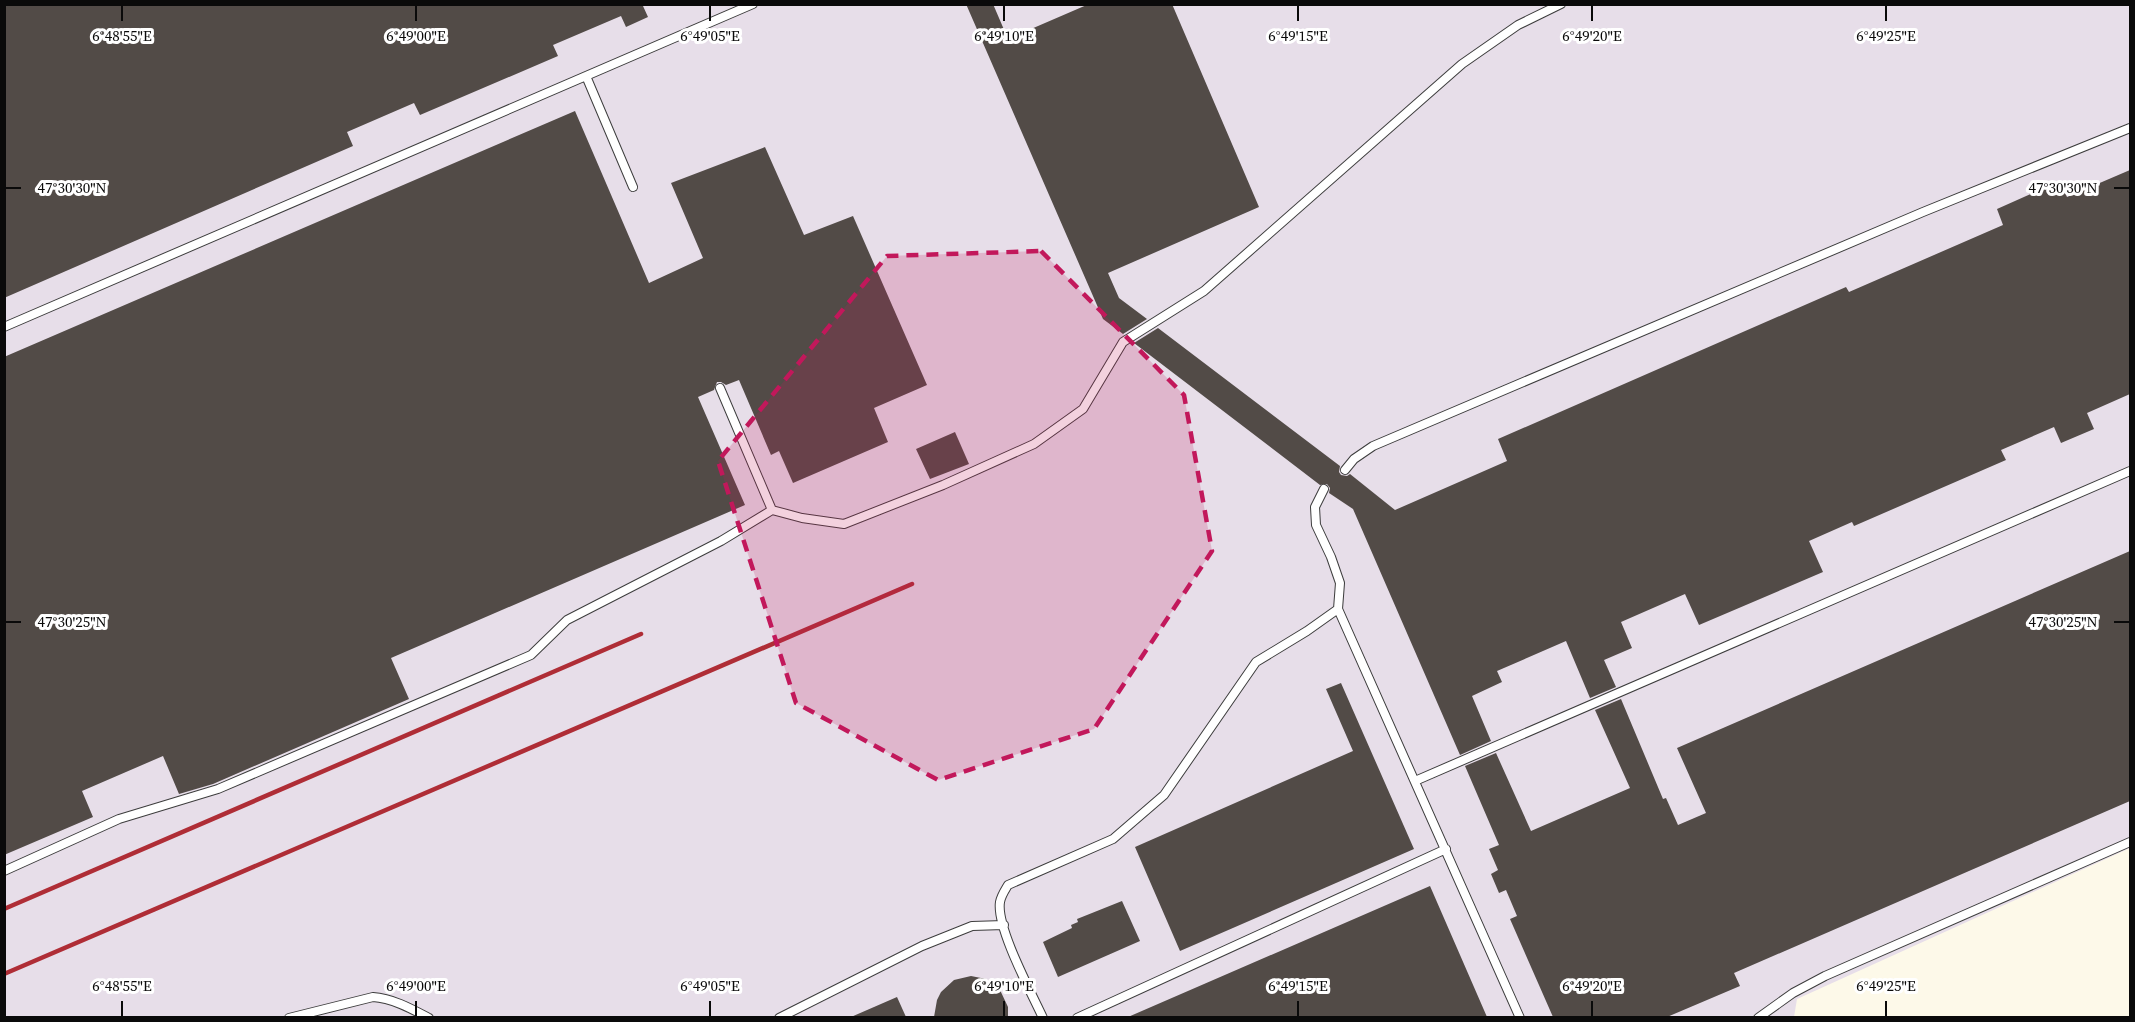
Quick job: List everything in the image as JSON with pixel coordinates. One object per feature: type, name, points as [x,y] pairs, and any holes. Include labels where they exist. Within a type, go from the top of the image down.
[{"type":"lane","points":[[4,327],[753,4]]},
{"type":"lane","points":[[4,871],[119,819],[218,789],[531,655],[567,620],[721,541],[772,510],[802,518],[844,524],[943,485],[1034,444],[1083,409],[1123,342],[1204,291],[1462,64],[1518,25],[1561,4]]},
{"type":"lane","points":[[586,76],[633,187]]},
{"type":"lane","points":[[1345,470],[1354,459],[1373,446],[1912,216],[2130,128]]},
{"type":"lane","points":[[720,388],[772,510]]},
{"type":"lane","points":[[1415,781],[2130,471]]},
{"type":"lane","points":[[1324,489],[1315,507],[1316,525],[1340,583],[1338,609],[1520,1017]]},
{"type":"lane","points":[[1043,1017],[1011,947],[1000,913],[1000,899],[1008,885],[1113,839],[1164,795],[1256,662],[1338,609]]},
{"type":"lane","points":[[1758,1017],[1793,993],[1825,976],[2130,842]]},
{"type":"lane","points":[[1077,1017],[1446,849]]},
{"type":"lane","points":[[779,1017],[922,946],[972,926],[1004,925]]},
{"type":"lane","points":[[289,1017],[373,997],[401,1005],[429,1017]]},
{"type":"highlighted area","points":[[1041,251],[1184,395],[1212,551],[1094,729],[938,780],[796,703],[718,461],[887,256]]},
{"type":"shaded area","points":[[5,5],[2130,5],[2130,848],[1797,999],[1794,1017],[5,1018]]},
{"type":"building","points":[[4,4],[646,5],[643,6],[648,17],[626,27],[621,16],[553,45],[558,56],[420,115],[414,103],[347,132],[353,146],[4,298]]},
{"type":"building","points":[[966,4],[993,4],[1008,39],[1089,4],[1172,4],[1259,207],[1108,273],[1119,298],[1147,319],[1123,334],[1103,319]]},
{"type":"building","points":[[575,111],[649,283],[703,258],[671,183],[765,147],[804,235],[853,216],[927,385],[874,408],[888,442],[793,483],[779,451],[771,455],[739,380],[726,385],[717,382],[714,390],[698,397],[745,505],[391,658],[409,699],[213,784],[179,794],[163,756],[82,791],[93,817],[4,855],[4,357]]},
{"type":"building","points":[[2130,170],[2130,394],[2087,413],[2094,429],[2061,443],[2054,427],[2001,450],[2006,460],[1854,526],[1852,522],[1809,541],[1823,572],[1699,625],[1685,594],[1621,622],[1632,648],[1604,660],[1616,687],[1590,698],[1566,641],[1497,671],[1502,682],[1472,696],[1491,741],[1460,755],[1353,509],[1329,493],[1330,488],[1327,484],[1320,485],[1134,343],[1158,328],[1340,466],[1341,475],[1350,474],[1395,510],[1507,461],[1498,439],[1846,287],[1849,292],[2003,225],[1997,209],[2060,181],[2067,197]]},
{"type":"building","points":[[955,432],[969,464],[930,479],[916,449]]},
{"type":"building","points":[[2130,551],[2130,801],[1734,973],[1740,986],[1667,1017],[1553,1017],[1510,919],[1517,916],[1506,890],[1499,893],[1491,874],[1498,870],[1489,849],[1499,845],[1465,766],[1496,753],[1531,831],[1630,788],[1595,710],[1621,699],[1663,799],[1666,798],[1678,825],[1706,813],[1677,748]]},
{"type":"building","points":[[1341,683],[1414,849],[1180,951],[1135,847],[1353,751],[1326,689]]},
{"type":"building","points":[[1430,886],[1487,1017],[1128,1017]]},
{"type":"building","points":[[1122,901],[1140,941],[1058,977],[1043,942],[1072,928],[1071,925],[1078,922],[1077,919]]},
{"type":"building","points":[[971,976],[986,979],[1000,990],[1008,1007],[1008,1017],[934,1017],[941,992],[954,980]]},
{"type":"building","points":[[897,997],[906,1017],[851,1017]]},
{"type":"railway","points":[[4,974],[912,584]]},
{"type":"railway","points":[[4,909],[641,634]]}]
